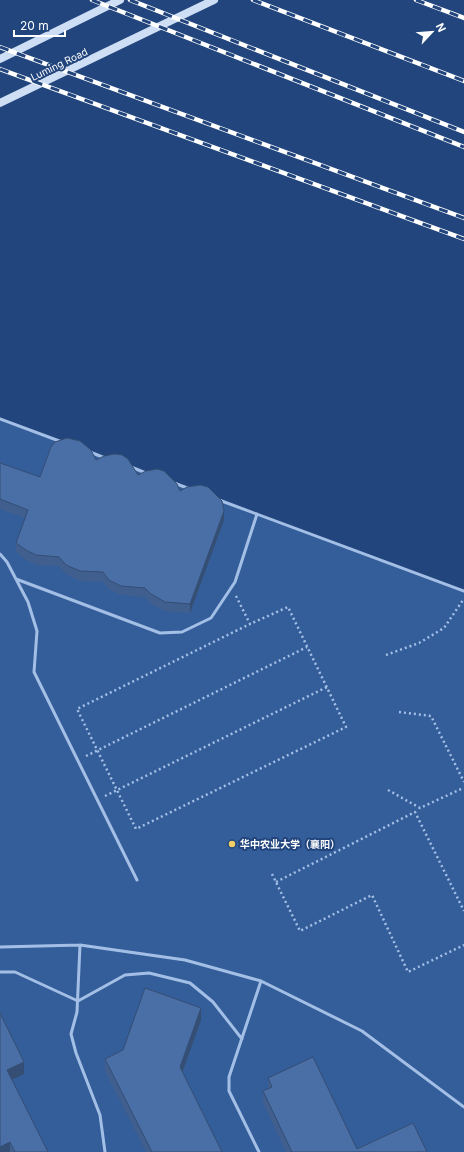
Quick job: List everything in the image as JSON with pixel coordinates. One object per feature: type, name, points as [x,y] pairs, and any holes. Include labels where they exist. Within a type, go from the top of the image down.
[{"type":"main road","points":[[0,59],[120,0]]},
{"type":"main road","name":"Luming Road","points":[[0,104],[214,0]]},
{"type":"lane","points":[[0,419],[66,443]]},
{"type":"lane","points":[[88,452],[110,460]]},
{"type":"lane","points":[[125,465],[147,473]]},
{"type":"lane","points":[[169,482],[191,490]]},
{"type":"lane","points":[[213,498],[464,591]]},
{"type":"lane","points":[[16,579],[160,633],[182,632],[211,618],[235,582],[257,514]]},
{"type":"lane","points":[[0,554],[7,562],[28,602],[37,631],[34,672],[137,880]]},
{"type":"lane","points":[[0,947],[80,945],[185,960],[261,981],[362,1031],[464,1107]]},
{"type":"lane","points":[[80,945],[77,1012],[71,1034],[76,1053],[100,1115],[105,1152]]},
{"type":"lane","points":[[0,972],[15,972],[78,1001]]},
{"type":"lane","points":[[78,1001],[125,974],[149,973],[190,983],[213,1002],[242,1039]]},
{"type":"lane","points":[[259,1152],[229,1091],[229,1077],[261,981]]},
{"type":"path","points":[[231,587],[250,624]]},
{"type":"path","points":[[386,654],[419,643],[444,628],[464,598]]},
{"type":"path","points":[[288,607],[346,727],[136,829],[77,709],[250,624],[288,607]]},
{"type":"path","points":[[78,760],[307,647]]},
{"type":"path","points":[[97,799],[327,687]]},
{"type":"path","points":[[399,712],[431,716],[464,782]]},
{"type":"path","points":[[388,790],[420,808],[462,789]]},
{"type":"path","points":[[276,882],[415,812],[464,911]]},
{"type":"path","points":[[272,874],[300,931],[372,895],[408,972],[464,945]]},
{"type":"shaded area","name":"华中农业大学（襄阳）","points":[[0,419],[464,591],[464,1152],[0,1152]]},
{"type":"building","points":[[67,438],[80,441],[91,450],[96,460],[104,456],[115,454],[122,455],[128,459],[138,475],[146,471],[157,469],[164,471],[177,484],[180,491],[187,487],[200,485],[208,487],[222,501],[224,511],[190,604],[165,602],[151,594],[145,588],[121,586],[109,580],[103,572],[80,571],[66,565],[59,557],[36,555],[16,543],[28,510],[0,499],[0,463],[40,477],[51,447],[55,442]]},
{"type":"building","points":[[145,988],[201,1008],[180,1067],[222,1152],[152,1152],[105,1059],[123,1050]]},
{"type":"building","points":[[0,1013],[24,1062],[7,1070],[48,1152],[15,1152],[10,1142],[0,1147]]},
{"type":"building","points":[[313,1057],[357,1149],[413,1123],[427,1152],[292,1152],[263,1091],[272,1087],[268,1078]]},
{"type":"railway","points":[[92,0],[464,147]]},
{"type":"railway","points":[[130,0],[464,132]]},
{"type":"railway","points":[[253,0],[464,81]]},
{"type":"railway","points":[[416,0],[464,18]]},
{"type":"railway","points":[[0,47],[464,218]]},
{"type":"railway","points":[[0,69],[464,239]]},
{"type":"place","name":"华中农业大学（襄阳）","points":[[232,844]]}]
